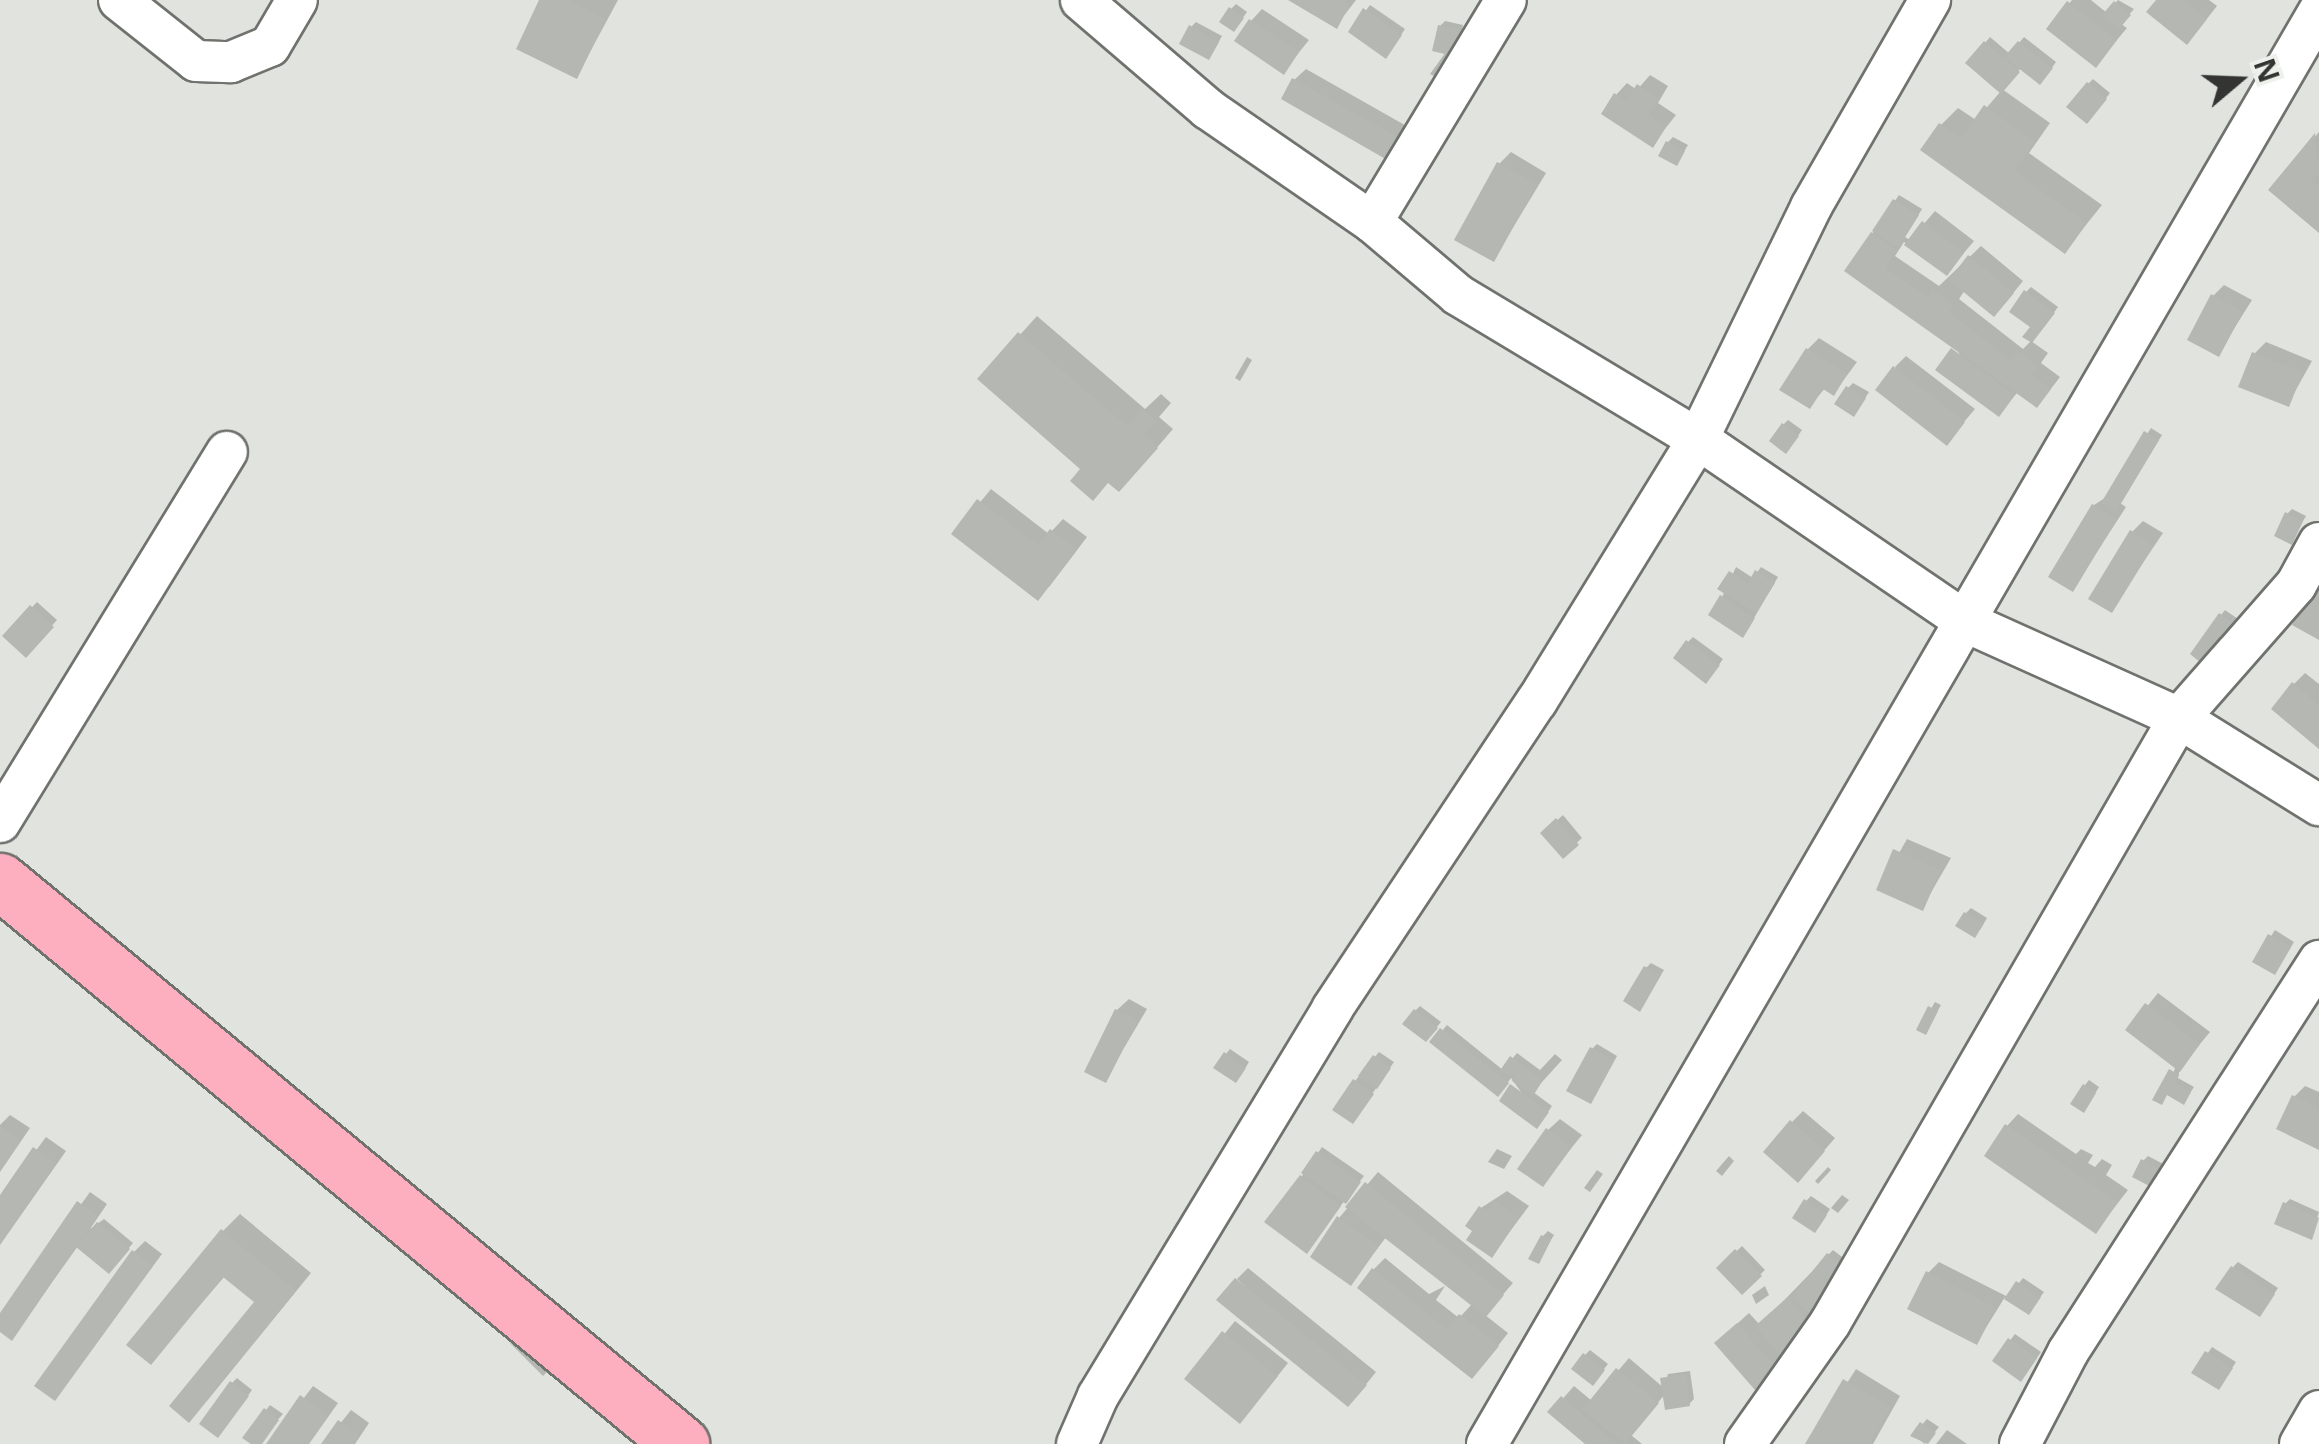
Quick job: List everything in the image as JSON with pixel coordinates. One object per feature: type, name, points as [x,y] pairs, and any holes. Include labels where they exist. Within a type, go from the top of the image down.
[{"type":"highway","points":[[0,881],[680,1444]]},
{"type":"street","points":[[119,0],[196,61],[230,62],[270,46],[297,0]]},
{"type":"street","points":[[1372,222],[1506,0]]},
{"type":"street","points":[[1078,1444],[1098,1396],[1332,1009],[1538,701],[1698,439],[1811,207],[1930,0]]},
{"type":"street","points":[[1102,6],[1208,109],[1372,222],[1458,294],[1698,439],[1968,623],[2179,718],[2319,804]]},
{"type":"street","points":[[1487,1444],[1714,1046],[1968,623],[2319,11]]},
{"type":"street","points":[[0,822],[228,452]]},
{"type":"street","points":[[1745,1444],[1830,1323],[2179,718],[2296,585],[2319,543]]},
{"type":"street","points":[[2020,1444],[2068,1352],[2319,961]]},
{"type":"street","points":[[2300,1444],[2319,1412]]},
{"type":"building","points":[[539,0],[568,0],[606,19],[577,79],[516,49]]},
{"type":"building","points":[[1288,0],[1343,0],[1350,4],[1337,29]]},
{"type":"building","points":[[2156,0],[2184,0],[2207,19],[2187,45],[2146,12]]},
{"type":"building","points":[[2067,1],[2117,40],[2096,68],[2046,29]]},
{"type":"building","points":[[2114,1],[2131,15],[2119,29],[2102,15]]},
{"type":"building","points":[[1229,7],[1244,18],[1234,32],[1219,22]]},
{"type":"building","points":[[1363,8],[1402,35],[1386,59],[1348,32]]},
{"type":"building","points":[[1249,19],[1299,52],[1284,75],[1234,41]]},
{"type":"building","points":[[1189,25],[1219,42],[1209,60],[1179,44]]},
{"type":"building","points":[[1438,25],[1459,30],[1453,56],[1432,51]]},
{"type":"building","points":[[1984,41],[2020,72],[2001,94],[1965,63]]},
{"type":"building","points":[[2018,41],[2053,68],[2040,85],[2004,57]]},
{"type":"building","points":[[1292,78],[1401,139],[1389,161],[1281,99]]},
{"type":"building","points":[[2087,82],[2107,99],[2087,124],[2066,107]]},
{"type":"building","points":[[1637,84],[1659,99],[1649,115],[1666,127],[1653,148],[1601,114],[1614,93],[1626,101]]},
{"type":"building","points":[[1984,105],[2035,142],[2014,171],[2087,223],[2065,254],[1920,150],[1939,123],[1961,138]]},
{"type":"building","points":[[2315,133],[2319,173],[2312,181],[2319,186],[2319,233],[2268,190]]},
{"type":"building","points":[[1666,141],[1685,151],[1677,166],[1658,156]]},
{"type":"building","points":[[1497,162],[1537,184],[1494,262],[1454,240]]},
{"type":"building","points":[[1893,199],[1919,215],[1898,248],[1872,231]]},
{"type":"building","points":[[1922,221],[1964,253],[1947,276],[1904,245]]},
{"type":"building","points":[[1871,232],[1897,250],[1885,268],[1928,297],[1932,290],[1954,305],[1949,312],[2011,360],[2018,351],[2038,366],[2032,375],[2051,389],[2037,408],[1844,271]]},
{"type":"building","points":[[1968,255],[2014,293],[1994,317],[1949,280]]},
{"type":"building","points":[[2024,290],[2055,313],[2032,343],[2022,337],[2030,327],[2009,312]]},
{"type":"building","points":[[2211,294],[2243,312],[2219,357],[2187,340]]},
{"type":"building","points":[[1018,332],[1127,426],[1142,409],[1156,421],[1144,435],[1158,448],[1119,492],[1108,483],[1093,501],[1070,481],[1080,469],[977,379]]},
{"type":"building","points":[[1806,348],[1847,374],[1834,396],[1823,389],[1810,409],[1779,390]]},
{"type":"building","points":[[1951,348],[2015,395],[1999,417],[1935,370]]},
{"type":"building","points":[[2252,352],[2303,372],[2289,407],[2238,387]]},
{"type":"building","points":[[1893,366],[1965,422],[1947,446],[1875,390]]},
{"type":"building","points":[[1846,386],[1866,398],[1854,417],[1834,404]]},
{"type":"building","points":[[1782,423],[1799,436],[1786,454],[1769,441]]},
{"type":"building","points":[[2144,431],[2159,440],[2116,512],[2101,503]]},
{"type":"building","points":[[977,499],[1038,545],[1050,529],[1077,550],[1038,601],[951,534]]},
{"type":"building","points":[[2092,504],[2117,519],[2073,592],[2048,577]]},
{"type":"building","points":[[2285,512],[2303,521],[2292,545],[2274,536]]},
{"type":"building","points":[[2130,530],[2154,545],[2112,613],[2088,599]]},
{"type":"building","points":[[1755,570],[1775,583],[1756,613],[1717,589],[1729,571],[1748,583]]},
{"type":"building","points":[[1720,595],[1755,618],[1743,638],[1708,615]]},
{"type":"building","points":[[2308,596],[2319,603],[2319,640],[2292,625]]},
{"type":"building","points":[[30,605],[54,627],[26,658],[2,636]]},
{"type":"building","points":[[2219,613],[2235,625],[2206,667],[2190,654]]},
{"type":"building","points":[[1686,640],[1720,665],[1706,684],[1673,658]]},
{"type":"building","points":[[2292,682],[2319,705],[2319,749],[2271,709]]},
{"type":"building","points":[[1556,818],[1579,845],[1563,859],[1540,833]]},
{"type":"building","points":[[1893,849],[1941,870],[1923,911],[1876,890]]},
{"type":"building","points":[[1964,912],[1984,923],[1975,938],[1955,926]]},
{"type":"building","points":[[2268,934],[2291,947],[2275,975],[2252,962]]},
{"type":"building","points":[[1644,966],[1661,975],[1640,1012],[1623,1001]]},
{"type":"building","points":[[2145,1003],[2200,1044],[2180,1072],[2125,1030]]},
{"type":"building","points":[[1928,1006],[1938,1011],[1926,1035],[1916,1030]]},
{"type":"building","points":[[1115,1009],[1138,1020],[1106,1083],[1084,1072]]},
{"type":"building","points":[[1414,1009],[1438,1028],[1426,1042],[1402,1024]]},
{"type":"building","points":[[1440,1028],[1509,1083],[1498,1097],[1429,1042]]},
{"type":"building","points":[[1590,1047],[1614,1061],[1591,1104],[1566,1091]]},
{"type":"building","points":[[1224,1052],[1246,1068],[1236,1083],[1213,1068]]},
{"type":"building","points":[[1373,1055],[1391,1068],[1377,1089],[1358,1076]]},
{"type":"building","points":[[1510,1056],[1543,1080],[1533,1096],[1512,1081],[1515,1076],[1499,1072]]},
{"type":"building","points":[[2169,1069],[2179,1075],[2175,1083],[2191,1092],[2184,1105],[2167,1095],[2162,1105],[2152,1100]]},
{"type":"building","points":[[1353,1079],[1374,1094],[1353,1124],[1332,1110]]},
{"type":"building","points":[[1510,1084],[1549,1112],[1537,1129],[1499,1101]]},
{"type":"building","points":[[2083,1084],[2096,1093],[2084,1113],[2070,1104]]},
{"type":"building","points":[[2292,1095],[2319,1108],[2319,1150],[2276,1129]]},
{"type":"building","points":[[1790,1120],[1825,1151],[1798,1183],[1763,1152]]},
{"type":"building","points":[[2005,1124],[2118,1202],[2096,1234],[1984,1156]]},
{"type":"building","points":[[0,1126],[21,1140],[0,1171]]},
{"type":"building","points":[[1546,1128],[1572,1147],[1543,1187],[1517,1169]]},
{"type":"building","points":[[33,1147],[56,1163],[0,1244],[0,1195]]},
{"type":"building","points":[[1316,1151],[1361,1182],[1346,1204],[1301,1173]]},
{"type":"building","points":[[2141,1159],[2168,1173],[2159,1191],[2132,1177]]},
{"type":"building","points":[[1300,1175],[1341,1206],[1307,1254],[1264,1222]]},
{"type":"building","points":[[1365,1182],[1504,1295],[1486,1317],[1345,1207]]},
{"type":"building","points":[[1804,1199],[1827,1215],[1815,1233],[1792,1218]]},
{"type":"building","points":[[1494,1200],[1519,1218],[1492,1258],[1466,1240],[1472,1231],[1465,1226],[1479,1206],[1486,1211]]},
{"type":"building","points":[[77,1201],[98,1216],[79,1244],[97,1222],[130,1249],[109,1274],[76,1247],[12,1341],[0,1332],[0,1313]]},
{"type":"building","points":[[2283,1202],[2319,1218],[2312,1240],[2274,1224]]},
{"type":"building","points":[[1337,1216],[1379,1246],[1351,1286],[1310,1257]]},
{"type":"building","points":[[221,1229],[296,1291],[189,1423],[169,1406],[254,1302],[223,1277],[151,1365],[126,1345]]},
{"type":"building","points":[[1541,1235],[1551,1240],[1539,1264],[1528,1259]]},
{"type":"building","points":[[1735,1249],[1762,1276],[1742,1295],[1716,1268]]},
{"type":"building","points":[[132,1250],[153,1266],[55,1401],[34,1386]]},
{"type":"building","points":[[1827,1253],[1847,1269],[1811,1314],[1791,1298]]},
{"type":"building","points":[[2231,1266],[2275,1294],[2260,1317],[2215,1289]]},
{"type":"building","points":[[1372,1268],[1447,1329],[1459,1314],[1499,1346],[1472,1379],[1357,1288]]},
{"type":"building","points":[[1926,1271],[1996,1308],[1977,1345],[1907,1309]]},
{"type":"building","points":[[1235,1278],[1367,1385],[1348,1407],[1216,1300]]},
{"type":"building","points":[[2016,1281],[2041,1297],[2029,1315],[2004,1299]]},
{"type":"building","points":[[1788,1297],[1815,1329],[1782,1358],[1755,1326]]},
{"type":"building","points":[[1737,1323],[1778,1370],[1755,1390],[1714,1343]]},
{"type":"building","points":[[524,1329],[557,1362],[543,1376],[510,1343]]},
{"type":"building","points":[[1222,1331],[1278,1376],[1240,1424],[1184,1379]]},
{"type":"building","points":[[2008,1338],[2037,1358],[2021,1382],[1992,1361]]},
{"type":"building","points":[[2205,1351],[2233,1368],[2219,1390],[2191,1373]]},
{"type":"building","points":[[1583,1353],[1605,1370],[1593,1386],[1571,1369]]},
{"type":"building","points":[[1616,1368],[1659,1403],[1625,1444],[1582,1410]]},
{"type":"building","points":[[1686,1374],[1690,1406],[1665,1410],[1660,1378]]},
{"type":"building","points":[[1843,1379],[1891,1407],[1870,1444],[1805,1444]]},
{"type":"building","points":[[230,1381],[249,1396],[218,1438],[199,1424]]},
{"type":"building","points":[[300,1395],[328,1415],[308,1444],[266,1444]]},
{"type":"building","points":[[1561,1396],[1618,1444],[1585,1444],[1547,1412]]},
{"type":"building","points":[[264,1408],[279,1420],[262,1444],[251,1444],[242,1438]]},
{"type":"building","points":[[338,1420],[360,1435],[354,1444],[321,1444]]},
{"type":"building","points":[[1920,1422],[1936,1433],[1928,1444],[1910,1436]]}]
